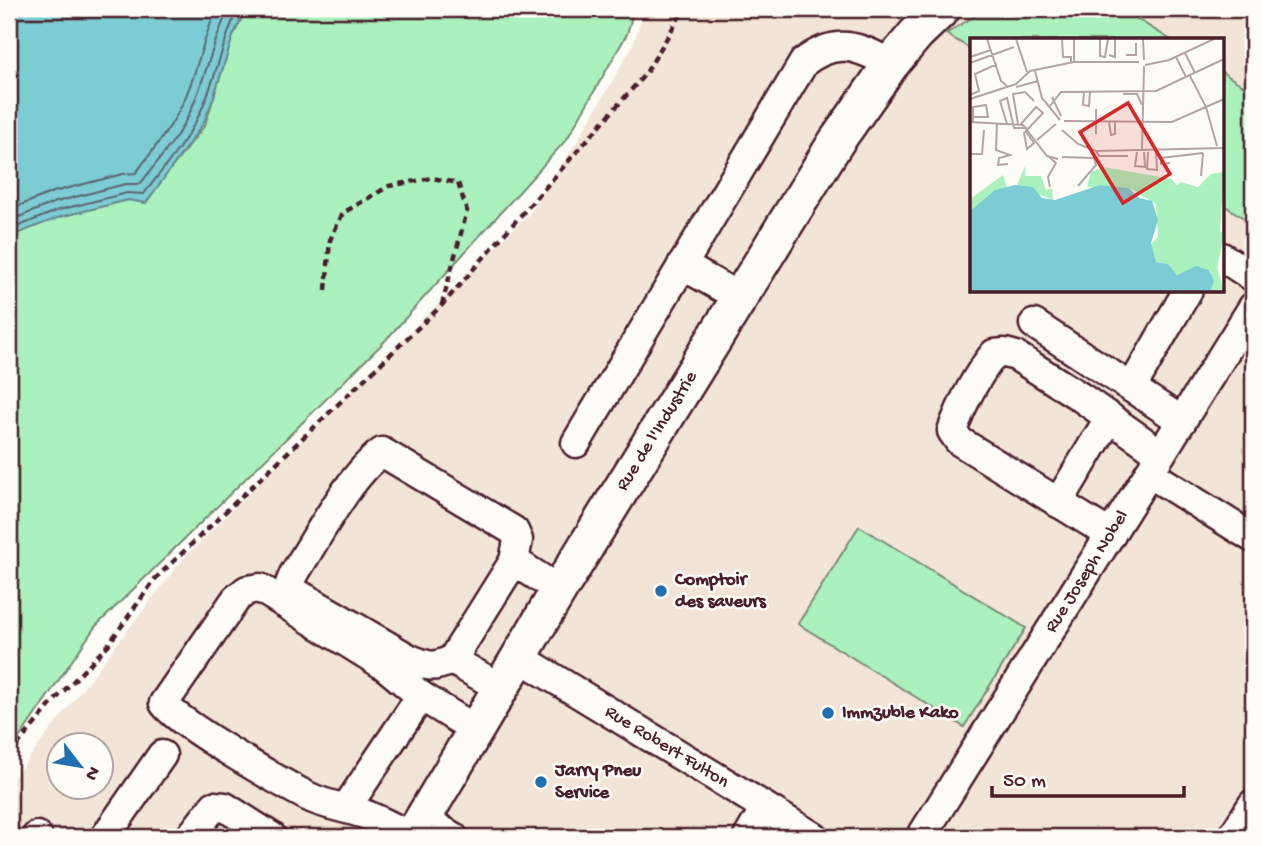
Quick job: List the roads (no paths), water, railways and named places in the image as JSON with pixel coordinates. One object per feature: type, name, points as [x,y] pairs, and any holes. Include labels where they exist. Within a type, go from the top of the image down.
[{"type":"main road","name":"Rue de l'Industrie","points":[[416,831],[559,590],[836,142],[891,64],[942,9]]},
{"type":"main road","name":"Rue de l'Industrie","points":[[916,34],[954,9]]},
{"type":"street","points":[[576,443],[804,62],[816,52],[833,46],[851,46],[870,52],[891,64]]},
{"type":"street","points":[[1224,258],[1253,277]]},
{"type":"street","points":[[682,265],[739,298]]},
{"type":"street","points":[[1132,387],[1187,292]]},
{"type":"street","name":"Rue Joseph Nobel","points":[[921,837],[1253,307]]},
{"type":"street","points":[[1034,324],[1182,421]]},
{"type":"street","points":[[1111,534],[959,441],[952,431],[963,400],[976,376],[994,354],[1016,356],[1110,417],[1155,463],[1253,538]]},
{"type":"street","points":[[1058,503],[1110,417]]},
{"type":"street","points":[[382,452],[514,531],[518,540],[514,561],[452,660],[428,667],[410,659],[293,591],[290,584],[293,574],[360,472],[382,452]]},
{"type":"street","points":[[514,561],[559,590]]},
{"type":"street","points":[[453,837],[416,831],[308,797],[188,725],[167,709],[164,703],[236,599],[247,590],[260,588],[385,666],[421,696],[476,730]]},
{"type":"street","name":"Rue Robert Fulton","points":[[519,657],[814,837]]},
{"type":"street","points":[[452,660],[501,688]]},
{"type":"street","points":[[346,808],[421,696]]},
{"type":"street","points":[[105,837],[162,755]]},
{"type":"street","points":[[1233,837],[1253,804]]},
{"type":"street","points":[[190,837],[214,806],[225,807],[272,837]]},
{"type":"street","points":[[748,837],[765,808]]},
{"type":"water","points":[[9,9],[246,9],[233,36],[203,124],[146,203],[128,200],[60,217],[9,237]]},
{"type":"place","name":"Comptoir des saveurs","points":[[661,591]]},
{"type":"place","name":"Immzuble Kako","points":[[828,713]]},
{"type":"place","name":"Jarry Pneu Service","points":[[541,782]]}]
